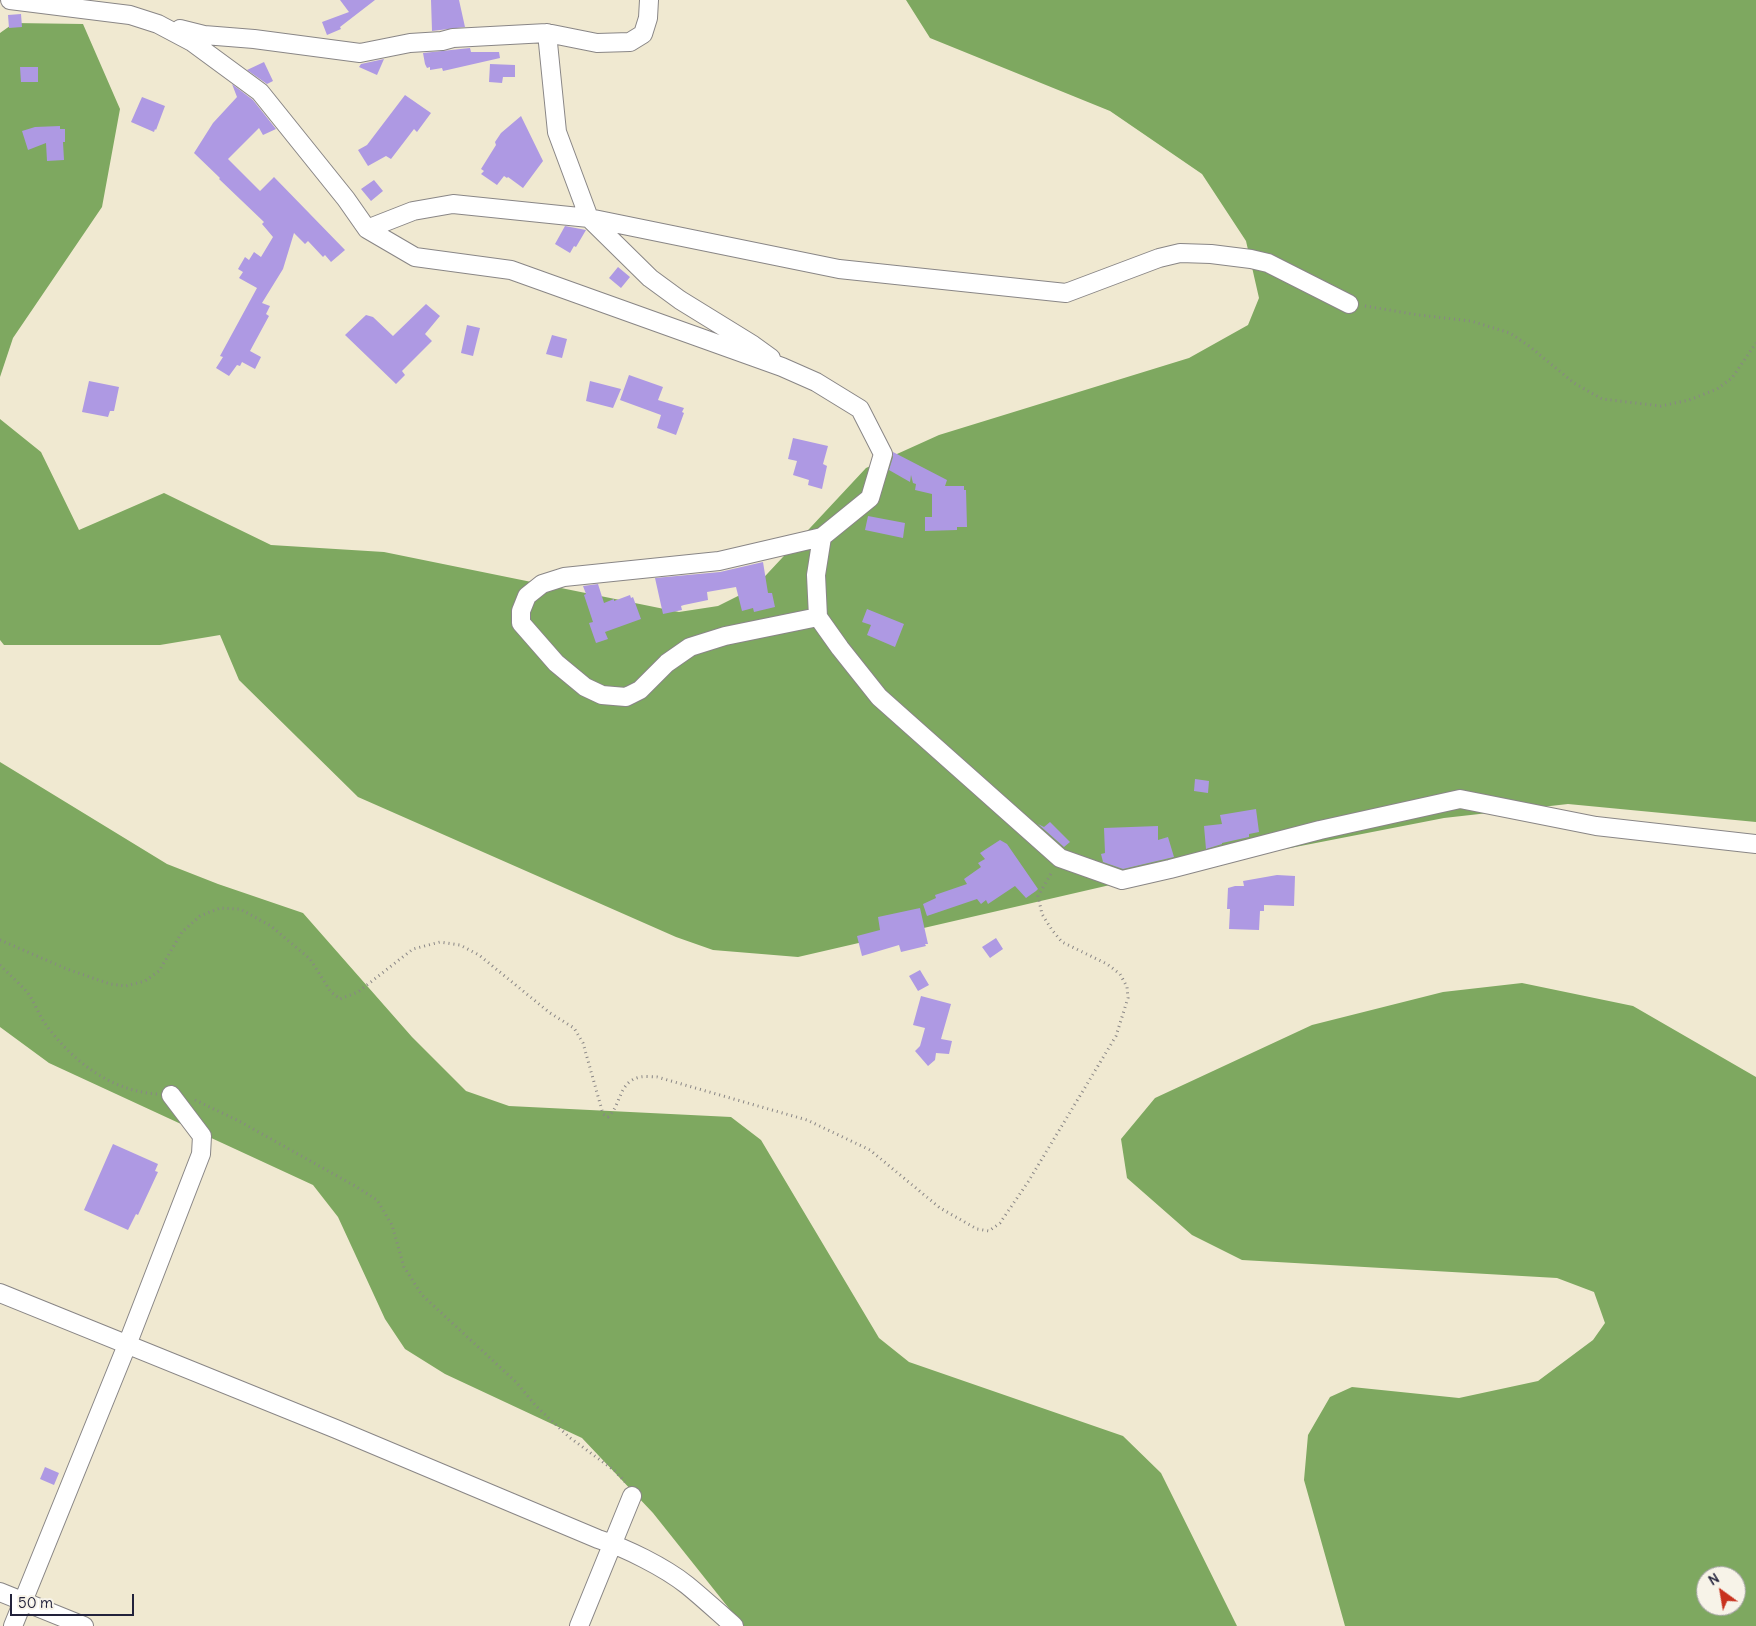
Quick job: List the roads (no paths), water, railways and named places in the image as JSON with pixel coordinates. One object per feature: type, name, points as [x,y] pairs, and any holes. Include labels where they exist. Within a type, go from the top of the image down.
[{"type":"street","points":[[10,0],[130,15],[204,35],[254,38],[360,53],[410,43],[442,41],[453,38],[547,33],[598,42],[630,42],[643,34],[648,18],[649,0]]},
{"type":"street","points":[[158,24],[192,42],[260,92],[346,199],[367,229],[415,257],[511,270],[782,367],[816,382],[860,409],[883,454],[870,498],[822,537],[719,561],[564,577],[542,584],[527,596],[521,611],[521,623],[556,663],[585,687],[602,695],[626,697],[640,690],[667,663],[690,647],[726,636],[818,617]]},
{"type":"street","points":[[547,33],[557,132],[589,218],[650,278],[680,300],[753,345],[782,367]]},
{"type":"street","points":[[367,229],[413,211],[452,204],[589,218],[839,269],[1066,293],[1159,258],[1180,253],[1211,254],[1268,263],[1349,304]]},
{"type":"street","points":[[822,537],[816,575],[818,617],[878,697],[1060,858],[1122,880],[1320,830],[1460,800],[1596,826],[1756,844]]},
{"type":"street","points":[[13,1626],[127,1345],[201,1154],[202,1136],[171,1095]]},
{"type":"street","points":[[0,1293],[613,1544],[650,1562],[686,1584],[734,1626]]},
{"type":"street","points":[[579,1626],[632,1496]]},
{"type":"street","points":[[0,1592],[84,1626]]}]
